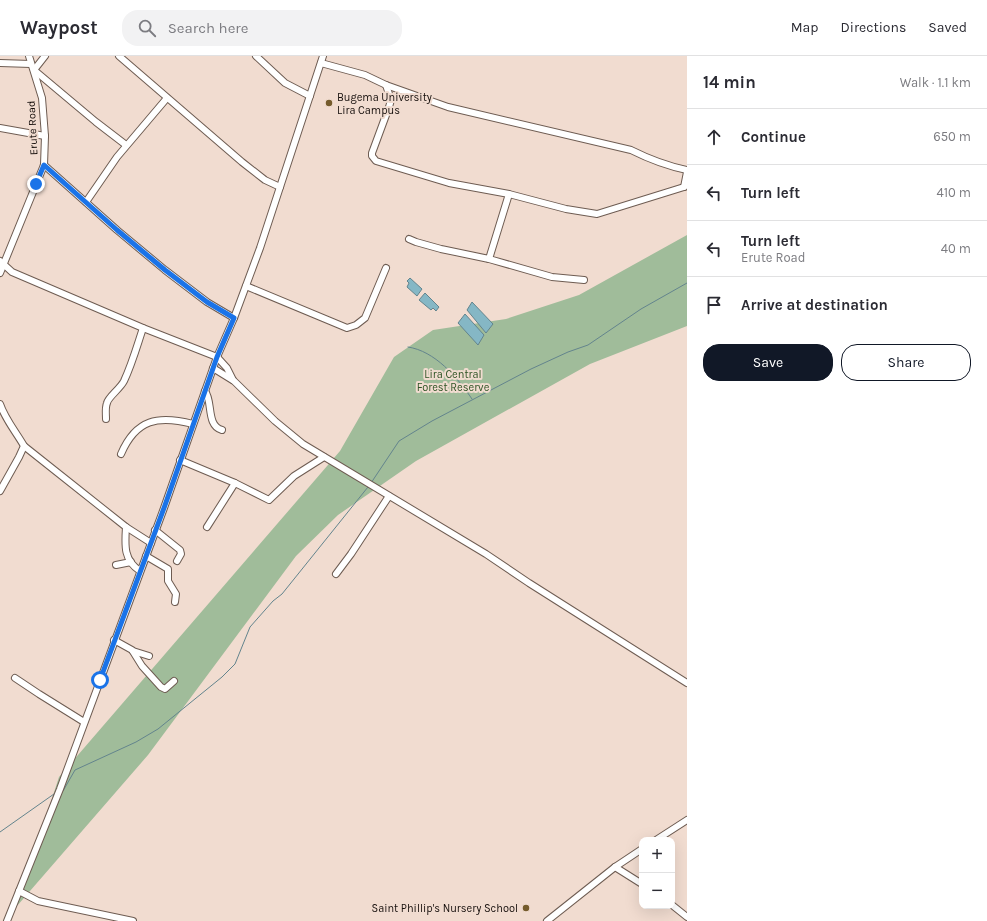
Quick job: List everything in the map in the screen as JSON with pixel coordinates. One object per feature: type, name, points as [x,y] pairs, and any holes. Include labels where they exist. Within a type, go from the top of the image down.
[{"type":"street","name":"Erute Road","points":[[0,273],[1,263],[44,165],[45,136],[42,98],[29,56]]},
{"type":"street","points":[[45,56],[34,70],[126,145]]},
{"type":"street","points":[[119,56],[216,140],[265,180],[280,187]]},
{"type":"street","points":[[256,56],[285,83],[310,96]]},
{"type":"street","points":[[7,921],[60,789],[151,543],[217,357],[234,318],[260,248],[323,56]]},
{"type":"street","points":[[320,63],[365,75],[386,85],[448,107],[631,150],[647,158],[687,171],[685,188],[597,214],[566,209],[509,194],[449,183],[376,161],[372,156],[372,152],[391,100],[386,85]]},
{"type":"street","points":[[0,64],[31,64]]},
{"type":"street","points":[[86,202],[126,145],[167,98]]},
{"type":"street","points":[[0,128],[45,136]]},
{"type":"street","points":[[44,165],[117,230],[182,284],[207,302],[234,318]]},
{"type":"street","points":[[489,260],[509,194]]},
{"type":"street","points":[[409,239],[441,249],[552,277],[584,280]]},
{"type":"street","points":[[1,263],[12,272],[143,328],[217,357],[227,368],[234,381]]},
{"type":"street","points":[[246,286],[347,328],[356,325],[365,318],[386,268]]},
{"type":"street","points":[[106,419],[106,404],[108,400],[120,389],[134,359],[143,328]]},
{"type":"street","points":[[213,368],[234,381],[303,444],[486,554],[535,587],[687,682]]},
{"type":"street","points":[[205,390],[208,397],[212,422],[217,428],[222,430]]},
{"type":"street","points":[[0,404],[3,412],[24,446],[126,527],[151,543]]},
{"type":"street","points":[[121,454],[126,444],[136,431],[148,422],[167,419],[193,424]]},
{"type":"street","points":[[0,489],[24,446]]},
{"type":"street","points":[[180,460],[235,483],[268,500],[294,476],[324,457]]},
{"type":"street","points":[[207,527],[235,483]]},
{"type":"street","points":[[336,574],[352,554],[390,496]]},
{"type":"street","points":[[126,527],[125,546],[131,562],[140,571]]},
{"type":"street","points":[[155,530],[180,550],[181,554],[177,561]]},
{"type":"street","points":[[146,556],[168,569],[168,581],[176,594],[175,602]]},
{"type":"street","points":[[116,565],[131,562]]},
{"type":"street","points":[[114,640],[132,650],[149,656]]},
{"type":"street","points":[[132,650],[142,666],[161,687],[165,689],[174,681]]},
{"type":"street","points":[[15,678],[84,722]]},
{"type":"street","points":[[661,837],[687,820]]},
{"type":"street","points":[[546,921],[614,867],[639,851]]},
{"type":"street","points":[[614,867],[639,882]]},
{"type":"street","points":[[19,891],[38,901],[133,921]]},
{"type":"street","points":[[675,907],[687,917]]},
{"type":"green space","name":"Lira Central Forest Reserve","points":[[687,235],[687,326],[590,364],[416,461],[338,515],[296,556],[148,755],[17,906],[59,777],[340,451],[394,357],[433,330],[506,319],[579,295]]},
{"type":"water","points":[[410,278],[422,289],[417,296],[407,287],[409,283],[407,281]]},
{"type":"water","points":[[425,293],[439,307],[436,311],[433,308],[431,310],[419,300]]},
{"type":"water","points":[[472,302],[493,324],[486,333],[467,310]]},
{"type":"water","points":[[465,314],[484,335],[478,345],[458,323]]},
{"type":"waterway","points":[[371,483],[399,441],[432,421],[531,369],[568,352],[588,345],[641,309],[687,283]]},
{"type":"waterway","points":[[408,347],[418,349],[436,359],[452,374],[472,399]]},
{"type":"waterway","points":[[62,791],[75,770],[136,742],[158,729],[222,677],[235,664],[250,627],[273,601],[282,594],[368,487]]},
{"type":"waterway","points":[[0,832],[54,794]]},
{"type":"place","name":"Bugema University Lira Campus","points":[[329,103]]},
{"type":"place","name":"Saint Phillip's Nursery School","points":[[526,908]]},
{"type":"route","points":[[36,184],[44,165],[117,230],[182,284],[207,302],[234,318],[217,357],[164,508],[100,680]]}]
